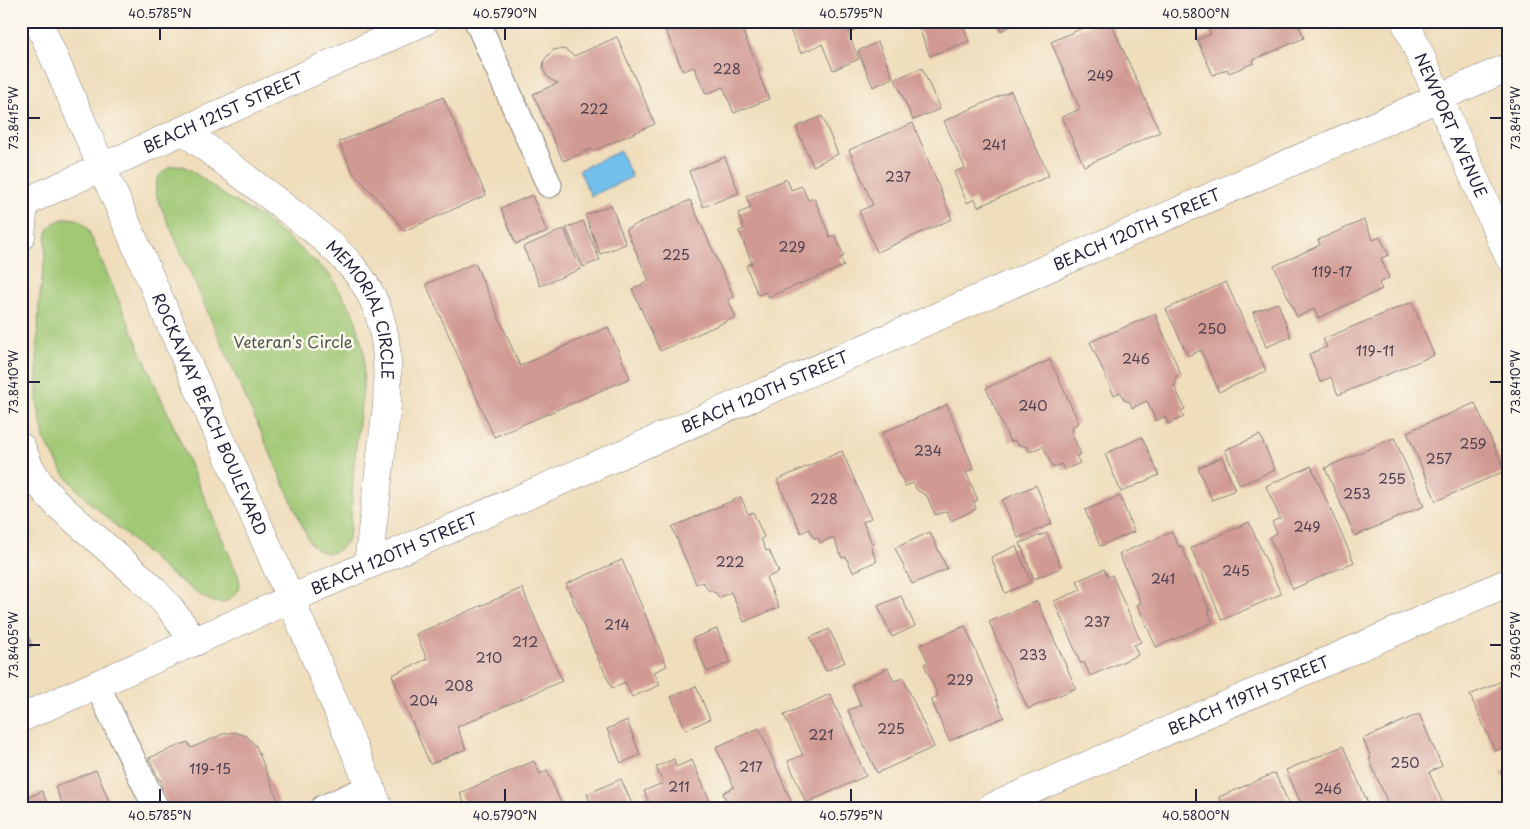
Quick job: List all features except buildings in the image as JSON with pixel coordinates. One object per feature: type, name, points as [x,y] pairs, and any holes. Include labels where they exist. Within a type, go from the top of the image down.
[{"type":"street","name":"ROCKAWAY BEACH BOULEVARD","points":[[38,21],[291,600],[375,798]]},
{"type":"street","name":"BEACH 121ST STREET","points":[[22,204],[425,21]]},
{"type":"street","name":"NEWPORT AVENUE","points":[[1405,21],[1509,257]]},
{"type":"street","name":"BEACH 120TH STREET","points":[[21,718],[1509,67]]},
{"type":"street","name":"MEMORIAL CIRCLE","points":[[183,130],[323,238],[353,267],[374,300],[382,320],[386,342],[388,384],[368,565]]},
{"type":"street","points":[[21,236],[22,204]]},
{"type":"street","points":[[21,447],[29,466],[41,486],[57,504],[148,584],[169,607],[195,642]]},
{"type":"street","name":"BEACH 119TH STREET","points":[[990,808],[1509,582]]},
{"type":"lane","points":[[477,21],[549,185]]},
{"type":"lane","points":[[97,684],[156,808]]},
{"type":"lane","points":[[323,808],[375,798]]},
{"type":"green space","name":"Veteran's Circle","points":[[172,166],[182,166],[191,170],[224,195],[262,218],[301,249],[330,275],[354,314],[364,353],[363,389],[354,463],[350,531],[344,545],[334,552],[322,552],[310,543],[158,200],[157,180],[162,172]]},
{"type":"green space","points":[[70,218],[79,220],[87,227],[238,575],[240,584],[237,592],[230,599],[222,603],[205,598],[169,573],[87,500],[64,474],[44,439],[37,400],[37,355],[39,303],[46,236],[54,223]]},
{"type":"water","points":[[620,151],[632,177],[591,196],[579,170]]}]
